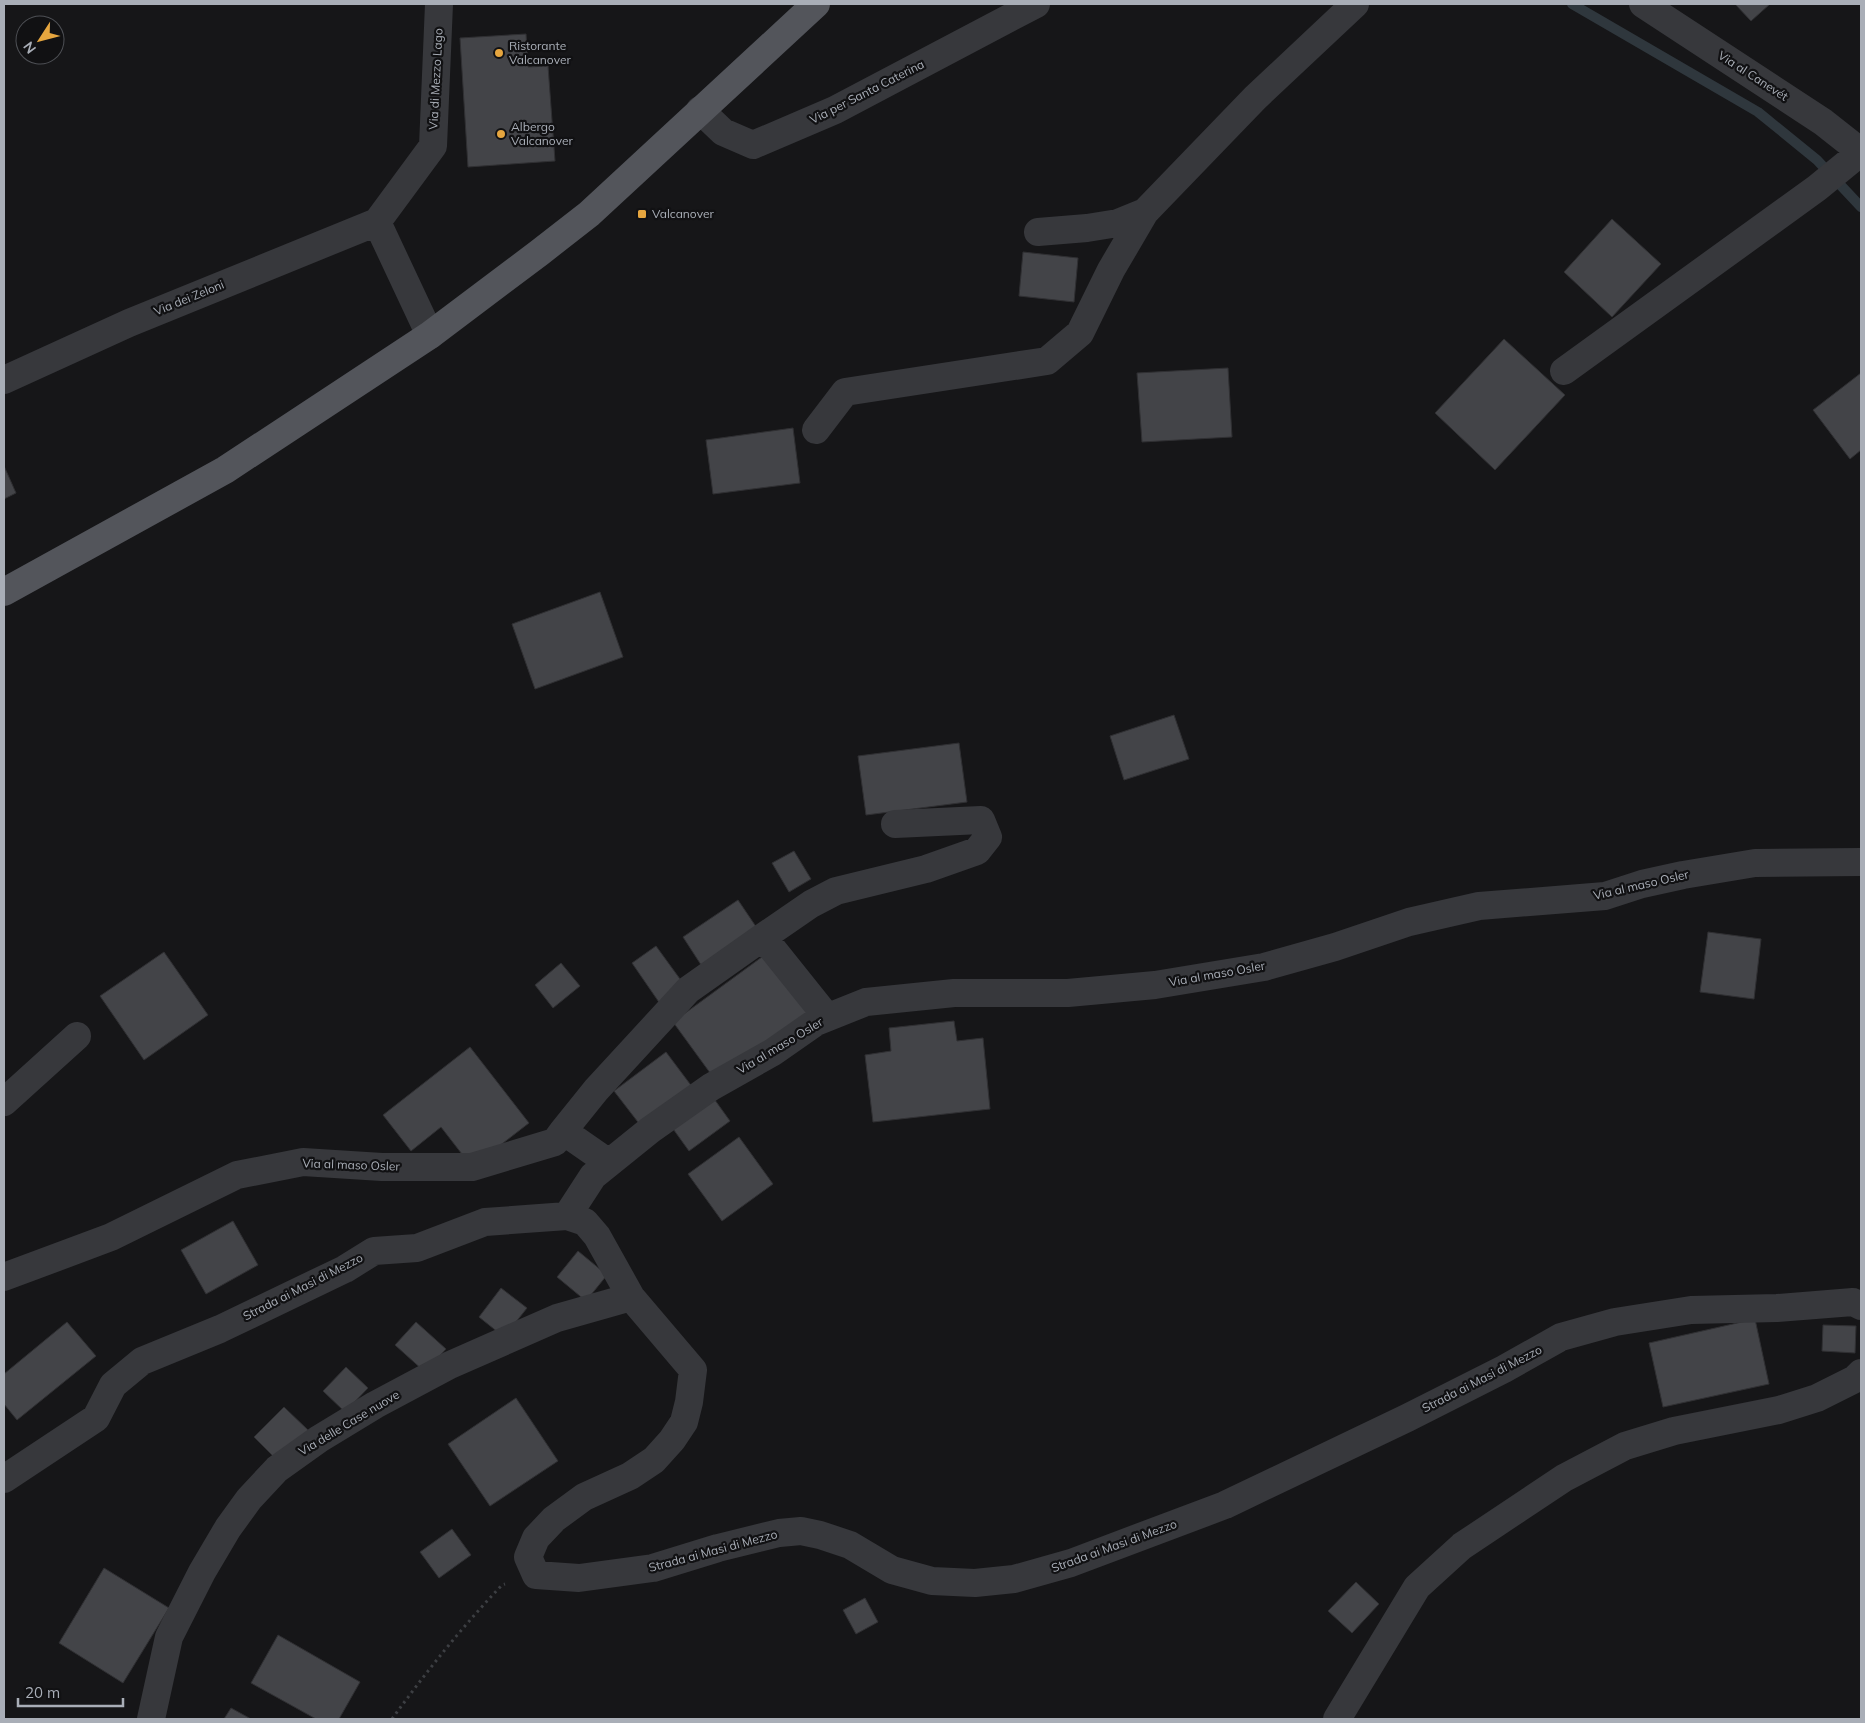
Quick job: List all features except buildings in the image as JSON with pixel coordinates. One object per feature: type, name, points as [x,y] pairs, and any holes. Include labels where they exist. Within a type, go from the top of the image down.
[{"type":"main road","points":[[4,592],[225,470],[430,335],[532,259],[588,214],[816,4]]},
{"type":"street","name":"Via di Mezzo Lago","points":[[377,222],[433,146],[439,4]]},
{"type":"street","name":"Via per Santa Caterina","points":[[700,110],[723,132],[753,145],[835,110],[1036,4]]},
{"type":"street","points":[[816,430],[845,392],[1047,361],[1080,333],[1112,270],[1145,212],[1255,98],[1355,4]]},
{"type":"street","name":"Via al Canevét","points":[[1643,4],[1823,122],[1855,157]]},
{"type":"street","points":[[1564,370],[1817,188],[1855,157]]},
{"type":"street","points":[[1038,232],[1087,228],[1118,222],[1145,212]]},
{"type":"street","points":[[377,222],[430,335]]},
{"type":"street","name":"Via dei Zeloni","points":[[4,380],[130,323],[377,222]]},
{"type":"street","name":"Via al maso Osler","points":[[4,1277],[111,1237],[237,1175],[303,1162],[382,1167],[472,1167],[555,1142],[596,1090],[688,990],[763,937],[811,904],[836,891],[926,869],[977,851],[988,837],[981,820],[895,824]]},
{"type":"street","name":"Via al maso Osler","points":[[567,1216],[593,1176],[650,1130],[711,1087],[773,1052],[816,1022],[866,1002],[954,993],[1068,993],[1155,985],[1264,967],[1335,947],[1409,922],[1479,906],[1605,896],[1642,884],[1755,863],[1861,862]]},
{"type":"street","points":[[763,937],[827,1018]]},
{"type":"street","points":[[4,1102],[77,1036]]},
{"type":"street","points":[[563,1131],[609,1163]]},
{"type":"street","name":"Strada ai Masi di Mezzo","points":[[4,1479],[96,1418],[113,1385],[142,1361],[220,1329],[345,1269],[374,1251],[416,1248],[484,1222],[567,1216],[585,1222],[597,1236],[631,1297],[693,1370],[690,1402],[684,1422],[672,1440],[654,1460],[630,1476],[584,1497],[554,1519],[536,1538],[528,1557],[536,1575],[579,1578],[652,1568],[779,1533],[801,1531],[850,1545],[892,1570],[932,1581],[975,1583],[1014,1579],[1071,1564],[1225,1505],[1390,1427],[1504,1369],[1561,1337],[1615,1322],[1691,1310],[1777,1308],[1853,1302],[1861,1306]]},
{"type":"street","name":"Via delle Case nuove","points":[[151,1719],[169,1637],[202,1572],[228,1528],[249,1499],[277,1469],[319,1439],[375,1405],[450,1365],[557,1318],[631,1297]]},
{"type":"street","points":[[1337,1719],[1417,1587],[1462,1546],[1556,1483],[1625,1446],[1674,1431],[1779,1410],[1817,1398],[1861,1373]]},
{"type":"path","points":[[392,1719],[469,1622],[502,1585],[536,1575]]},
{"type":"waterway","points":[[1572,4],[1758,112],[1817,160],[1861,207]]},
{"type":"place","name":"Ristorante Valcanover","points":[[499,53]]},
{"type":"place","name":"Albergo Valcanover","points":[[501,134]]},
{"type":"place","name":"Valcanover","points":[[642,214]]}]
